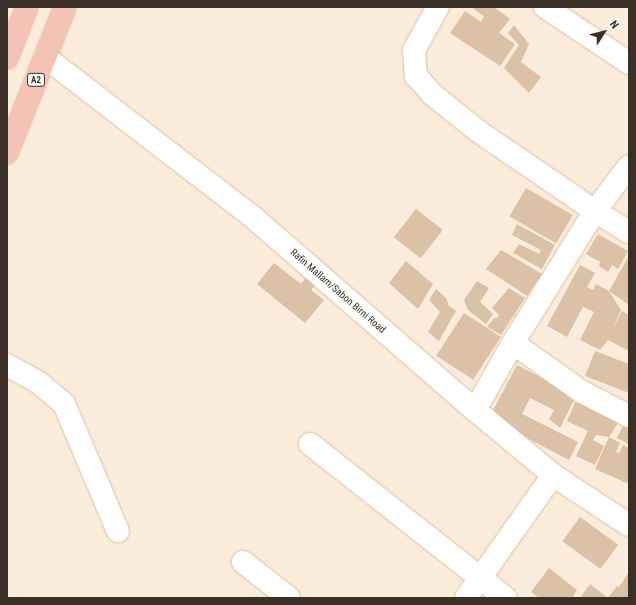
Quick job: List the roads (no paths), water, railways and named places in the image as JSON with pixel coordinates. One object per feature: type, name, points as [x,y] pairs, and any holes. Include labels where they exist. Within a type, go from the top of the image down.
[{"type":"highway","points":[[7,58],[27,7]]},
{"type":"highway","name":"A2","points":[[7,153],[65,7]]},
{"type":"street","points":[[438,7],[414,50],[416,76],[433,95],[478,131],[629,232]]},
{"type":"street","points":[[545,7],[629,63]]},
{"type":"street","name":"Rafin Mallam/Sabon Birni Road","points":[[45,57],[255,219],[474,410],[554,475],[629,525]]},
{"type":"street","points":[[474,410],[513,343],[596,211],[629,166]]},
{"type":"street","points":[[513,343],[582,392],[629,416]]},
{"type":"street","points":[[7,365],[38,382],[64,404],[118,531]]},
{"type":"street","points":[[310,444],[506,598]]},
{"type":"street","points":[[466,598],[554,475]]},
{"type":"street","points":[[243,562],[289,598]]}]
